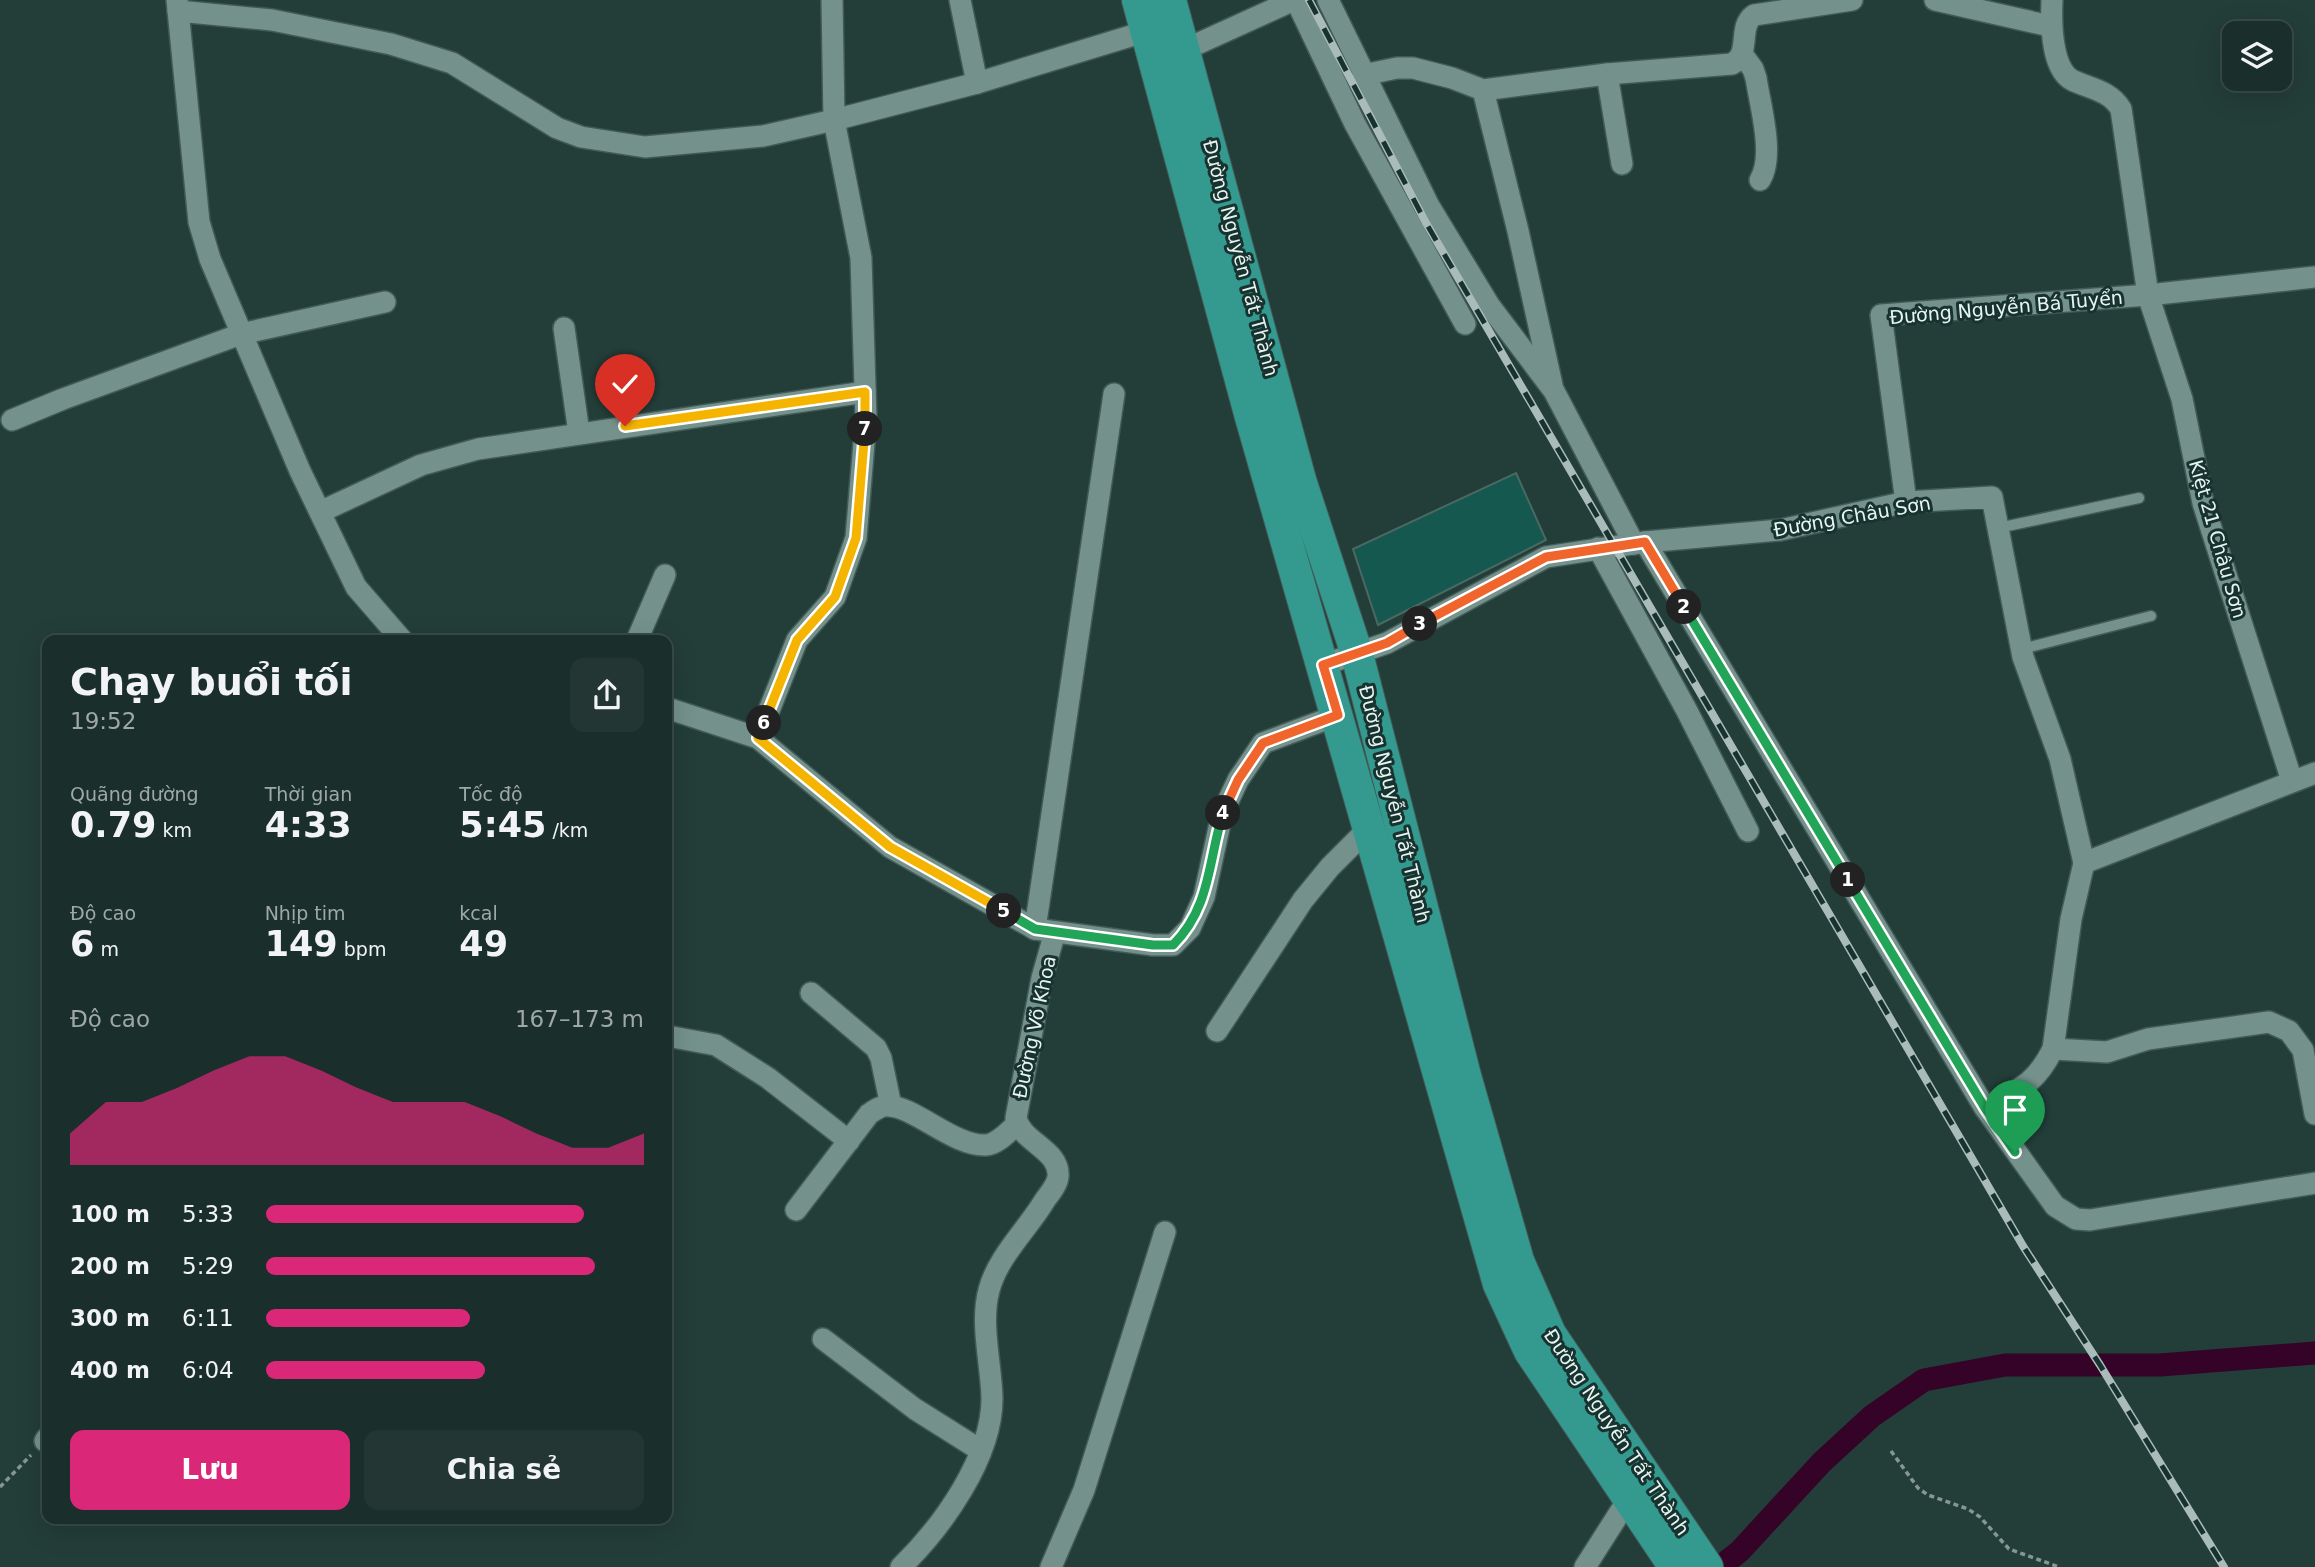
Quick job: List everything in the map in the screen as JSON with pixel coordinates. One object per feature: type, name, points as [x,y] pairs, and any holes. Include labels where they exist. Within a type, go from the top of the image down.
[{"type":"main road","name":"Đường Nguyễn Tất Thành","points":[[1138,0],[1251,417],[1499,1284],[1530,1352],[1641,1500],[1707,1567]]},
{"type":"main road","name":"Đường Nguyễn Tất Thành","points":[[1170,0],[1300,480],[1357,654],[1461,1062],[1518,1261],[1550,1334],[1675,1567]]},
{"type":"street","points":[[758,738],[797,640],[835,597],[856,538],[866,419],[861,258],[834,120],[832,0]]},
{"type":"street","points":[[960,0],[977,83]]},
{"type":"street","points":[[1184,50],[1295,0],[1355,124],[1465,324]]},
{"type":"street","points":[[1328,0],[1435,217],[1489,305],[1554,391],[1640,543],[1985,1108],[2045,1195],[2065,1214],[2076,1219],[2090,1220],[2315,1183]]},
{"type":"street","points":[[1760,180],[1766,171],[1766,148],[1756,78],[1742,54],[1745,10],[1754,15],[1852,0]]},
{"type":"street","points":[[1935,0],[2050,26]]},
{"type":"street","name":"Kiệt 21 Châu Sơn","points":[[2052,0],[2050,26],[2060,65],[2067,77],[2106,93],[2121,109],[2148,295],[2182,399],[2203,503],[2292,782]]},
{"type":"street","points":[[398,635],[356,587],[320,512],[210,259],[199,222],[178,6],[272,20],[391,44],[452,63],[557,128],[612,144],[645,147],[762,136],[834,120],[977,83],[1147,31]]},
{"type":"street","points":[[1363,75],[1397,68],[1413,68],[1483,90],[1607,74],[1732,64],[1742,54]]},
{"type":"street","points":[[1607,74],[1622,164]]},
{"type":"street","points":[[1483,90],[1554,391]]},
{"type":"street","name":"Đường Nguyễn Bá Tuyển","points":[[1906,502],[1881,315],[2148,295],[2315,277]]},
{"type":"street","points":[[12,420],[241,334],[385,302]]},
{"type":"street","points":[[564,328],[579,433]]},
{"type":"street","points":[[320,512],[421,465],[478,449],[865,392]]},
{"type":"street","points":[[672,710],[758,738],[890,847],[1045,930],[1114,394]]},
{"type":"street","name":"Đường Châu Sơn","points":[[1323,665],[1387,643],[1546,557],[1640,543],[1780,530],[1906,502],[1992,497],[2022,649],[2060,759],[2084,863]]},
{"type":"street","points":[[1598,548],[1687,711],[1748,831]]},
{"type":"street","points":[[639,635],[665,575]]},
{"type":"street","name":"Đường Võ Khoa","points":[[901,1567],[943,1523],[980,1450],[988,1427],[992,1399],[986,1321],[988,1291],[1002,1261],[1058,1179],[1049,1155],[1017,1124],[1017,1107],[1042,978],[1045,930],[1153,945],[1173,945],[1190,928],[1199,907],[1222,814],[1238,780],[1263,743],[1338,715]]},
{"type":"street","points":[[1985,1108],[2031,1083],[2044,1067],[2053,1049],[2071,919],[2084,863],[2315,772]]},
{"type":"street","points":[[1217,1031],[1303,900],[1330,867],[1370,827]]},
{"type":"street","points":[[811,993],[876,1048],[881,1058],[891,1105]]},
{"type":"street","points":[[2053,1049],[2107,1052],[2148,1039],[2269,1022],[2289,1031],[2303,1050],[2315,1114]]},
{"type":"street","points":[[672,1037],[716,1045],[768,1078],[849,1141]]},
{"type":"street","points":[[796,1210],[869,1114],[891,1105],[957,1138],[985,1145],[1000,1139],[1017,1124]]},
{"type":"street","points":[[1051,1567],[1088,1478],[1165,1232]]},
{"type":"street","points":[[823,1339],[915,1409],[980,1450]]},
{"type":"street","points":[[1585,1567],[1641,1500]]},
{"type":"lane","points":[[1998,528],[2140,498]]},
{"type":"lane","points":[[2022,649],[2151,616]]},
{"type":"path","points":[[0,1487],[42,1443]]},
{"type":"path","points":[[1891,1451],[1918,1488],[1928,1495],[1968,1509],[1980,1517],[2009,1549],[2059,1567]]},
{"type":"building","points":[[1516,473],[1546,540],[1378,625],[1353,549]]},
{"type":"waterway","points":[[1720,1567],[1740,1551],[1822,1462],[1872,1416],[1924,1380],[2005,1365],[2160,1365],[2315,1353]]},
{"type":"railway","points":[[1309,0],[1426,223],[2023,1246],[2100,1365],[2224,1567]]},
{"type":"route","points":[[625,426],[865,392],[866,419],[856,538],[835,597],[797,640],[758,738],[890,847],[1035,929],[1153,945],[1173,945],[1190,928],[1204,897],[1222,814],[1238,780],[1263,743],[1338,715],[1323,665],[1387,643],[1546,557],[1645,542],[1985,1108],[2015,1152]]}]
